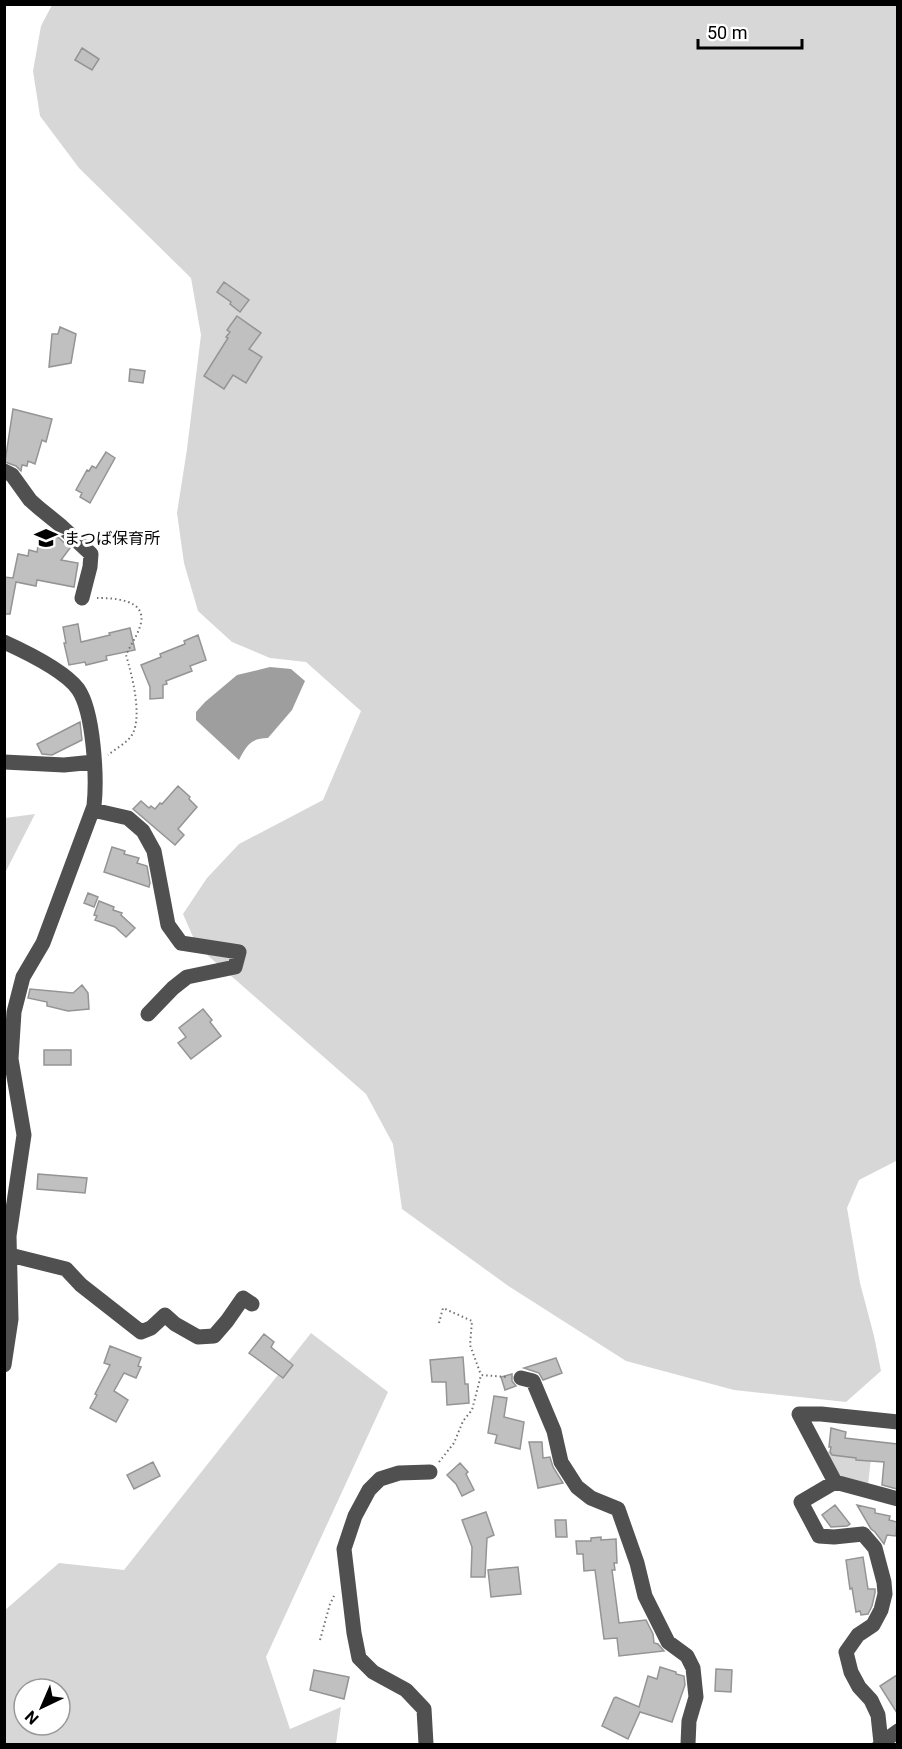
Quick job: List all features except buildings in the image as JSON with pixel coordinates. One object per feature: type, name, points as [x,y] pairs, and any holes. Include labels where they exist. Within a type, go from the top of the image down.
[{"type":"street","points":[[4,471],[12,475],[30,500],[91,554],[82,598]]},
{"type":"street","points":[[4,642],[27,652],[62,674],[78,689],[85,703],[91,731],[96,788],[93,810],[43,943],[23,977],[14,1012],[10,1059],[24,1135],[9,1236],[11,1318],[4,1365]]},
{"type":"street","points":[[4,762],[94,764]]},
{"type":"street","points":[[93,810],[128,818],[143,831],[154,851],[168,925],[181,943],[239,952],[235,967],[187,976],[148,1014]]},
{"type":"street","points":[[10,1255],[66,1269],[81,1285],[141,1332],[151,1329],[165,1315],[175,1324],[198,1337],[214,1336],[243,1298],[252,1304]]},
{"type":"street","points":[[521,1378],[533,1382],[554,1431],[561,1462],[577,1487],[591,1498],[618,1509],[637,1563],[645,1596],[668,1642],[687,1656],[693,1668],[696,1697],[689,1721],[688,1744]]},
{"type":"street","points":[[835,1482],[799,1414],[897,1422]]},
{"type":"street","points":[[426,1744],[424,1709],[406,1690],[373,1672],[359,1658],[344,1549],[355,1516],[369,1490],[380,1479],[399,1473],[430,1472]]},
{"type":"street","points":[[880,1744],[878,1715],[871,1700],[859,1687],[851,1672],[846,1652],[858,1635],[873,1624],[881,1610],[885,1594],[884,1582],[875,1548],[863,1534],[819,1536],[801,1502],[835,1482],[897,1499]]},
{"type":"street","points":[[880,1744],[897,1731]]},
{"type":"path","points":[[82,598],[117,598],[132,604],[140,611],[142,621],[126,655],[136,699],[132,735],[94,764]]},
{"type":"path","points":[[430,1472],[454,1443],[463,1421],[472,1410],[481,1376],[470,1346],[472,1321],[443,1308],[439,1323]]},
{"type":"path","points":[[481,1376],[521,1378]]},
{"type":"path","points":[[320,1640],[330,1604],[347,1571]]},
{"type":"shaded area","points":[[52,5],[897,5],[898,1160],[859,1180],[847,1208],[860,1283],[881,1371],[846,1402],[734,1390],[626,1361],[507,1285],[402,1209],[393,1144],[366,1094],[197,946],[183,914],[207,878],[239,844],[323,800],[361,711],[306,662],[270,658],[232,642],[198,611],[184,563],[177,513],[201,335],[191,278],[79,168],[40,116],[33,71],[41,26]]},
{"type":"shaded area","points":[[270,667],[291,669],[305,681],[292,710],[268,738],[253,741],[239,760],[196,720],[196,712],[237,675]]},
{"type":"shaded area","points":[[35,814],[5,873],[5,818]]},
{"type":"shaded area","points":[[311,1333],[388,1392],[266,1657],[290,1729],[341,1707],[336,1744],[5,1744],[4,1611],[59,1563],[124,1570]]},
{"type":"shaded area","points":[[823,1451],[871,1458],[868,1485],[838,1479]]},
{"type":"place","name":"まつば保育所","points":[[46,538]]}]
